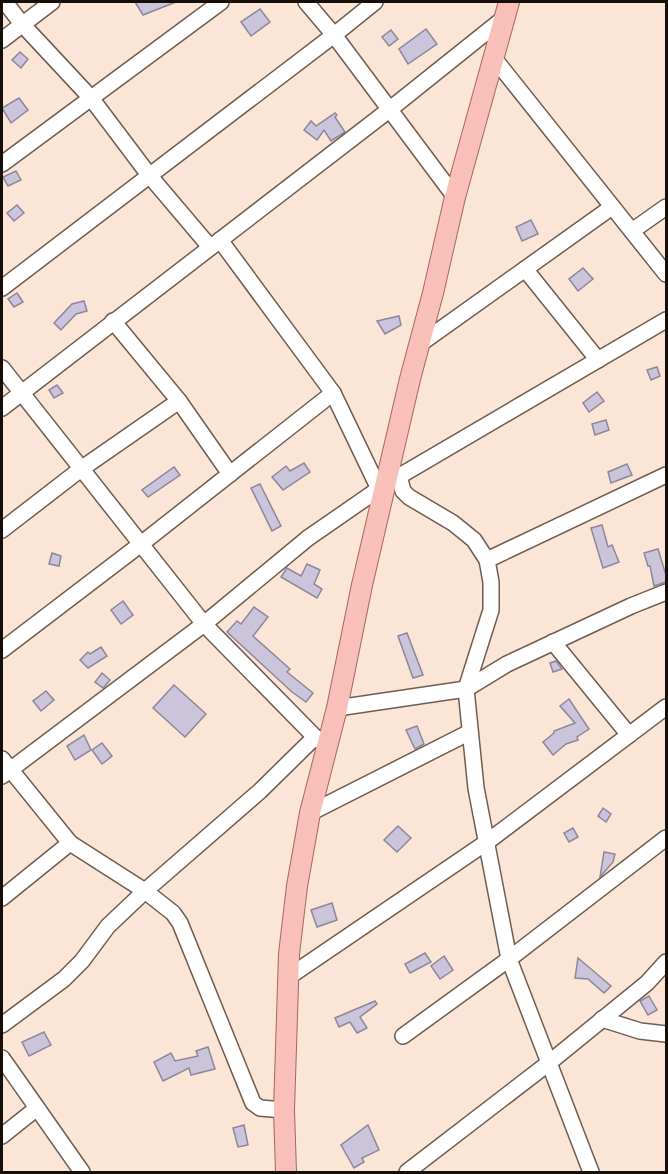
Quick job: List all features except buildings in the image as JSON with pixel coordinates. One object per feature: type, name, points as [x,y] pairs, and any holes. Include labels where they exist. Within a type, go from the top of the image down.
[{"type":"main road","points":[[286,1173],[284,1110],[287,978],[297,886],[321,741],[337,708],[362,585],[455,197],[506,10]]},
{"type":"street","points":[[5,2],[22,24],[91,98],[149,175],[215,243],[333,393],[388,483],[453,523],[474,540],[487,560],[491,582],[491,610],[466,689],[476,788],[509,959],[550,1062],[585,1169]]},
{"type":"street","points":[[2,40],[52,2]]},
{"type":"street","points":[[2,164],[221,2]]},
{"type":"street","points":[[306,2],[334,35],[455,197]]},
{"type":"street","points":[[2,288],[375,2]]},
{"type":"street","points":[[2,408],[389,110],[506,10]]},
{"type":"street","points":[[493,57],[666,273]]},
{"type":"street","points":[[420,344],[612,207]]},
{"type":"street","points":[[632,231],[666,207]]},
{"type":"street","points":[[525,269],[598,360]]},
{"type":"street","points":[[284,1110],[260,1108],[253,1103],[180,924],[173,913],[145,891],[70,843],[4,769],[204,624],[308,538],[388,483],[666,320]]},
{"type":"street","points":[[113,321],[178,401],[230,474]]},
{"type":"street","points":[[2,368],[204,624],[321,741],[145,891],[108,926],[82,961],[64,979],[2,1025]]},
{"type":"street","points":[[2,650],[333,393]]},
{"type":"street","points":[[2,530],[81,469],[178,401]]},
{"type":"street","points":[[487,560],[666,476]]},
{"type":"street","points":[[337,708],[466,689],[507,664],[666,592]]},
{"type":"street","points":[[553,642],[629,735]]},
{"type":"street","points":[[287,978],[487,842],[666,707]]},
{"type":"street","points":[[310,813],[470,732]]},
{"type":"street","points":[[403,1036],[509,959],[666,838]]},
{"type":"street","points":[[2,898],[70,843]]},
{"type":"street","points":[[407,1173],[602,1020],[647,983],[666,962]]},
{"type":"street","points":[[602,1020],[640,1031],[666,1034]]},
{"type":"street","points":[[2,1058],[82,1173]]},
{"type":"street","points":[[2,1136],[37,1108]]}]
